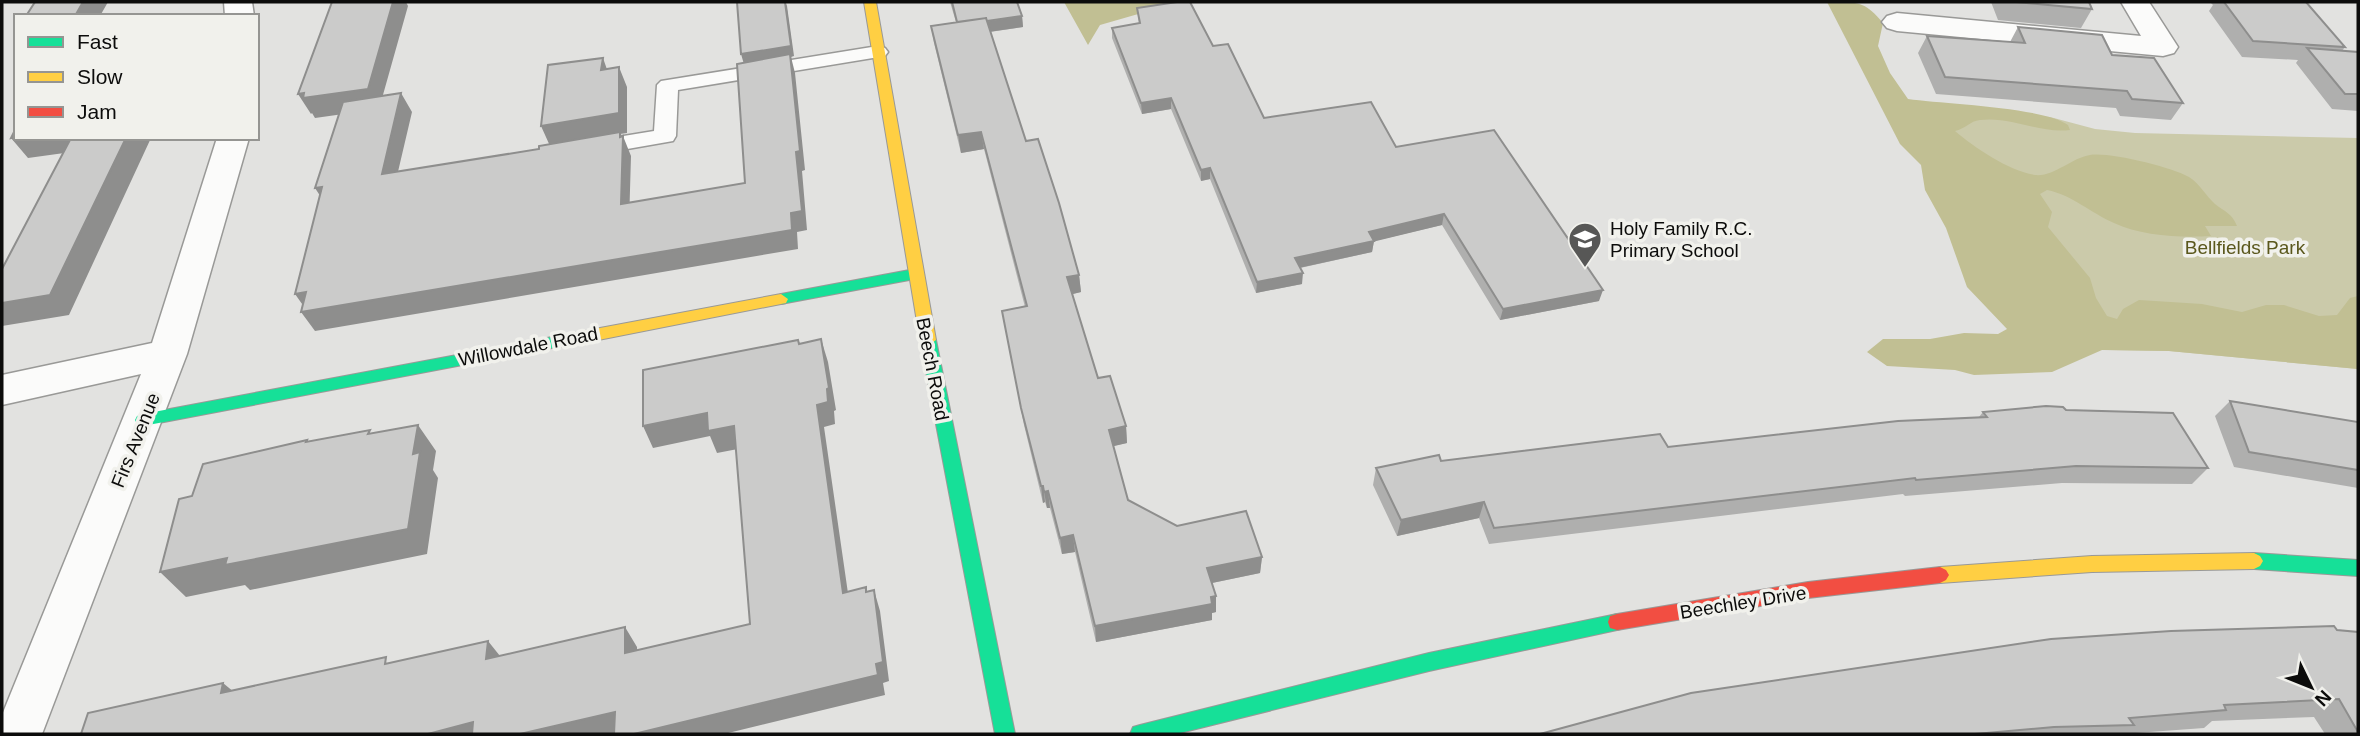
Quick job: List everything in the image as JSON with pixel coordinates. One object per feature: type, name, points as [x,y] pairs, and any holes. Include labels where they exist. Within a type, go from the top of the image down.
[{"type":"street","name":"Beech Road","points":[[870,2],[915,274],[1005,734]]},
{"type":"street","points":[[1897,22],[2163,47],[2135,2]]},
{"type":"street","name":"Firs Avenue","points":[[18,734],[168,354],[232,140]]},
{"type":"street","name":"Willowdale Road","points":[[143,420],[915,274]]},
{"type":"street","points":[[2,390],[168,354]]},
{"type":"street","name":"Beechley Drive","points":[[1140,734],[1528,640],[1733,603],[1920,576],[2024,567],[2140,562],[2221,561],[2358,568]]},
{"type":"lane","points":[[570,152],[665,136],[668,74],[878,52]]},
{"type":"green space","name":"Bellfields Park","points":[[1903,108],[2050,117],[2095,129],[2135,133],[2358,138],[2358,369],[2169,351],[2047,349]]},
{"type":"shaded area","points":[[1064,2],[1169,2],[1166,6],[1100,25],[1088,45]]},
{"type":"shaded area","points":[[1827,2],[1865,6],[1883,23],[1878,46],[1890,73],[1908,99],[2016,110],[2055,119],[2068,125],[2070,130],[2059,131],[1992,119],[1973,122],[1955,131],[2004,164],[2025,173],[2042,175],[2090,155],[2140,161],[2189,177],[2233,218],[2237,226],[2205,226],[2211,236],[2162,235],[2125,227],[2056,192],[2047,190],[2040,194],[2052,212],[2048,227],[2090,278],[2096,298],[2107,316],[2117,319],[2123,309],[2139,300],[2202,304],[2242,312],[2266,305],[2284,305],[2319,316],[2337,315],[2350,298],[2358,296],[2358,369],[2169,351],[2102,350],[2052,372],[1974,375],[1955,370],[1887,366],[1867,352],[1883,339],[1930,339],[1964,333],[1998,334],[2007,329],[1967,287],[1946,228],[1925,190],[1921,165],[1900,144]]},
{"type":"building","points":[[35,2],[83,2],[76,14],[27,14]]},
{"type":"building","points":[[332,2],[393,2],[368,89],[303,98],[304,93],[298,94]]},
{"type":"building","points":[[737,2],[785,2],[791,46],[741,54]]},
{"type":"building","points":[[952,2],[1017,2],[1022,16],[957,22]]},
{"type":"building","points":[[1190,2],[1213,46],[1228,44],[1264,118],[1371,102],[1396,147],[1494,130],[1603,290],[1503,309],[1444,214],[1369,232],[1374,241],[1295,258],[1303,273],[1257,282],[1210,168],[1201,170],[1171,98],[1141,103],[1112,28],[1140,23],[1137,8]]},
{"type":"building","points":[[2016,2],[2089,2],[2092,9]]},
{"type":"building","points":[[2224,2],[2306,2],[2345,47],[2253,41]]},
{"type":"building","points":[[986,18],[1026,141],[1038,139],[1059,203],[1079,275],[1067,277],[1098,378],[1110,376],[1126,426],[1109,430],[1128,500],[1177,526],[1246,511],[1262,557],[1207,568],[1216,596],[1211,597],[1212,604],[1095,626],[1073,535],[1060,538],[1048,491],[1044,492],[1041,486],[1021,408],[1002,311],[1027,306],[981,132],[958,135],[931,26]]},
{"type":"building","points":[[2018,27],[2102,35],[2112,55],[2154,58],[2183,103],[2132,99],[2127,91],[1945,77],[1927,36],[2025,43]]},
{"type":"building","points":[[2307,48],[2358,52],[2358,94],[2345,94]]},
{"type":"building","points":[[790,54],[800,151],[796,152],[802,211],[791,213],[792,230],[301,312],[306,292],[295,294],[322,187],[315,188],[343,102],[401,93],[382,174],[539,149],[539,146],[620,132],[620,137],[623,136],[621,204],[745,183],[737,64]]},
{"type":"building","points":[[603,58],[601,70],[619,67],[619,113],[541,126],[548,65]]},
{"type":"building","points":[[70,140],[125,140],[50,295],[2,303],[2,269]]},
{"type":"building","points":[[821,339],[829,388],[828,402],[817,405],[843,593],[866,587],[866,592],[874,590],[883,662],[876,664],[878,675],[634,734],[614,734],[615,712],[520,734],[472,734],[473,722],[428,734],[81,734],[88,713],[223,683],[221,693],[386,657],[385,664],[488,641],[486,659],[625,627],[625,653],[750,624],[734,426],[708,431],[707,413],[643,426],[643,370],[798,340],[799,344]]},
{"type":"building","points":[[2230,401],[2358,422],[2358,470],[2249,452]]},
{"type":"building","points":[[2063,407],[2066,410],[2173,413],[2208,468],[2076,466],[1915,478],[1494,528],[1484,502],[1401,520],[1376,468],[1439,455],[1441,461],[1660,434],[1668,447],[1898,421],[1987,417],[1983,412]]},
{"type":"building","points":[[418,425],[413,454],[420,452],[408,529],[225,565],[227,558],[160,572],[179,499],[192,496],[203,464],[307,440],[306,442],[370,430],[368,434]]},
{"type":"building","points":[[2334,626],[2337,630],[2358,632],[2358,732],[2339,699],[2224,705],[2226,710],[2129,718],[2134,725],[2054,727],[1975,734],[1540,734],[1691,693],[2051,639],[2171,631]]},
{"type":"traffic: fast","points":[[781,299],[915,274]]},
{"type":"traffic: fast","points":[[143,420],[568,340]]},
{"type":"traffic: fast","points":[[928,340],[1005,734]]},
{"type":"traffic: fast","points":[[2254,561],[2358,568]]},
{"type":"traffic: fast","points":[[1140,734],[1429,662],[1617,622]]},
{"type":"traffic: slow","points":[[870,2],[928,340]]},
{"type":"traffic: slow","points":[[568,340],[781,299]]},
{"type":"traffic: slow","points":[[1940,575],[2092,564],[2254,561]]},
{"type":"traffic: jam","points":[[1617,622],[1808,590],[1940,575]]},
{"type":"place","name":"Holy Family R.C. Primary School","points":[[1585,269]]}]
